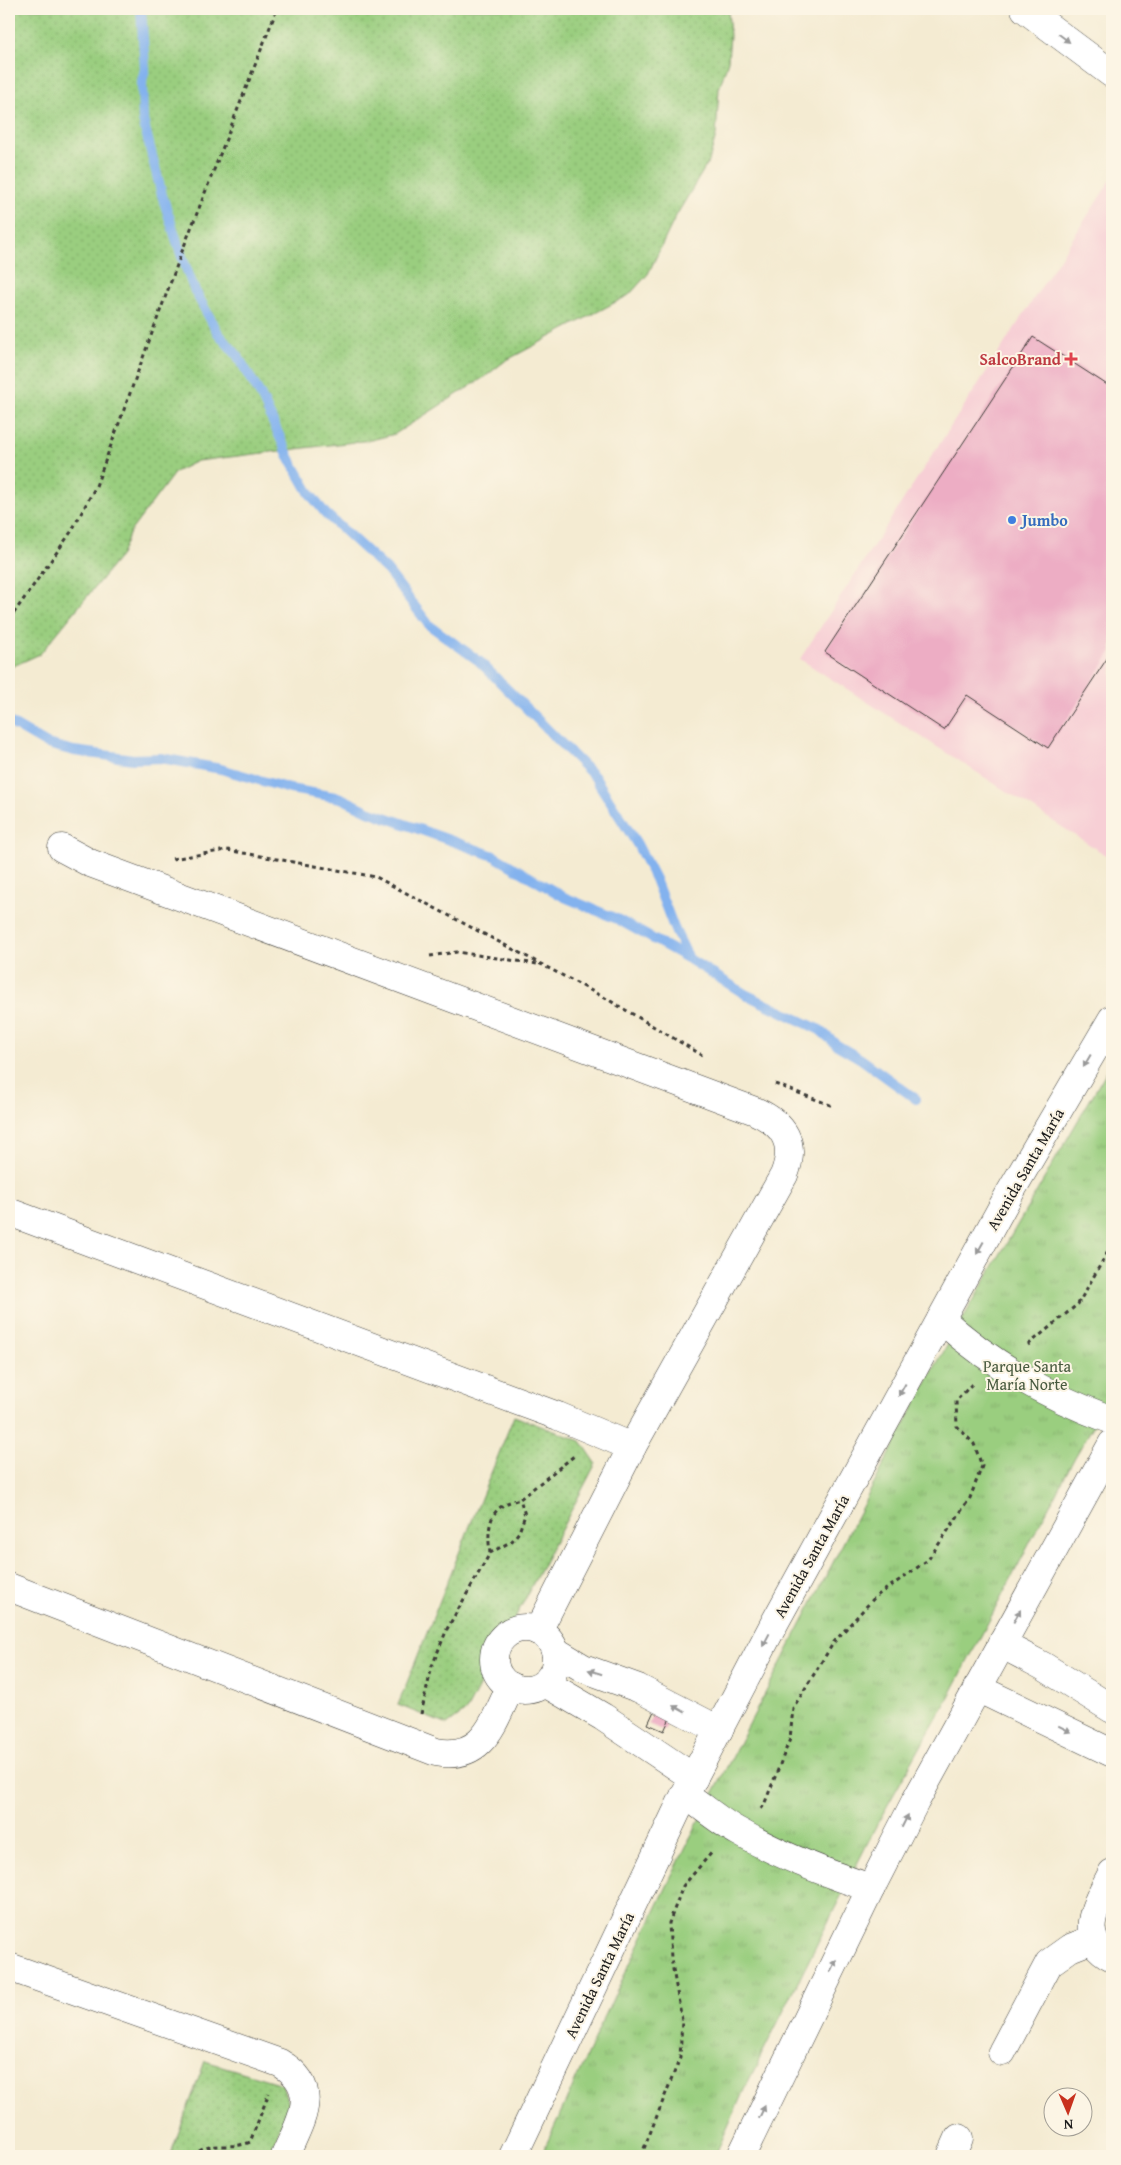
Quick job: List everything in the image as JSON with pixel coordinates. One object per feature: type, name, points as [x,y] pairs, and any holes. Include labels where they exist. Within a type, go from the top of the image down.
[{"type":"street","points":[[1025,9],[1112,74]]},
{"type":"street","points":[[62,848],[90,863],[755,1111],[776,1123],[783,1131],[789,1152],[788,1164],[784,1175],[632,1447],[547,1641],[555,1669],[545,1683],[529,1690],[511,1686],[504,1682],[495,1667],[496,1650],[500,1642],[513,1631],[521,1628],[547,1641],[583,1668],[638,1688],[719,1730]]},
{"type":"street","name":"Avenida Santa María","points":[[513,2156],[690,1786],[775,1622],[1011,1191],[1112,1019]]},
{"type":"street","points":[[9,1212],[597,1432],[632,1447]]},
{"type":"street","points":[[941,1320],[969,1344],[1000,1366],[1038,1388],[1085,1410],[1112,1420]]},
{"type":"street","points":[[741,2156],[871,1888],[977,1688],[1112,1444]]},
{"type":"street","points":[[9,1587],[436,1752],[455,1754],[475,1747],[490,1726],[511,1686]]},
{"type":"street","points":[[1001,1644],[1043,1666],[1112,1709]]},
{"type":"street","points":[[545,1683],[603,1717],[690,1786],[738,1831],[780,1854],[871,1888]]},
{"type":"street","points":[[977,1688],[1112,1752]]},
{"type":"street","points":[[1112,1873],[1095,1907],[1092,1920],[1093,1939],[1098,1948],[1112,1957]]},
{"type":"street","points":[[1002,2052],[1049,1963],[1070,1948],[1093,1939]]},
{"type":"street","points":[[9,1967],[280,2063],[298,2077],[306,2097],[302,2117],[285,2156]]},
{"type":"path","points":[[9,620],[70,532],[96,486],[181,254],[277,9]]},
{"type":"path","points":[[163,860],[227,850],[376,877],[606,999],[710,1058]]},
{"type":"path","points":[[428,956],[457,952],[540,964]]},
{"type":"path","points":[[771,1082],[833,1106]]},
{"type":"path","points":[[641,2156],[680,2058],[682,2020],[671,1958],[669,1923],[683,1886],[708,1855],[738,1831],[764,1806],[790,1739],[793,1708],[834,1642],[875,1597],[928,1560],[970,1498],[982,1466],[974,1444],[957,1426],[956,1401],[974,1381],[1000,1366],[1078,1304],[1110,1248],[1112,1240]]},
{"type":"path","points":[[490,1553],[488,1538],[491,1522],[500,1506],[520,1499],[568,1462],[597,1432]]},
{"type":"path","points":[[411,1743],[426,1698],[432,1666],[437,1652],[490,1553],[512,1541],[518,1532],[525,1515],[520,1499]]},
{"type":"path","points":[[192,2156],[198,2150],[216,2144],[235,2146],[250,2142],[280,2063]]},
{"type":"shaded area","name":"Jumbo","points":[[1112,178],[1112,859],[800,659]]},
{"type":"green space","points":[[9,9],[728,9],[730,36],[728,61],[719,89],[716,136],[709,161],[676,216],[648,274],[629,295],[505,361],[486,376],[395,434],[371,440],[197,461],[175,472],[130,532],[121,555],[40,654],[9,668]]},
{"type":"green space","name":"Parque Santa María Norte","points":[[1112,1062],[1112,1394],[1075,1457],[951,1693],[877,1824],[744,2090],[715,2156],[541,2156],[602,2022],[690,1838],[933,1370]]},
{"type":"green space","points":[[514,1416],[581,1441],[596,1463],[467,1710],[447,1725],[398,1705]]},
{"type":"green space","points":[[205,2061],[282,2084],[289,2106],[268,2156],[170,2156]]},
{"type":"building","name":"Jumbo","points":[[1033,337],[1112,388],[1112,651],[1048,748],[967,695],[944,730],[825,652]]},
{"type":"building","points":[[654,1711],[670,1718],[664,1731],[648,1724]]},
{"type":"waterway","points":[[141,9],[145,69],[142,81],[143,120],[162,195],[181,254],[194,289],[218,333],[237,355],[260,394],[290,459],[310,494],[326,514],[387,570],[429,625],[479,661],[594,776],[637,844],[655,879],[674,928],[689,959]]},
{"type":"waterway","points":[[9,722],[47,744],[74,751],[133,759],[161,758],[221,769],[290,789],[341,798],[368,811],[494,856],[564,897],[617,919],[689,959],[745,994],[820,1030],[837,1045],[861,1059],[916,1099]]},
{"type":"place","name":"SalcoBrand","points":[[1071,359]]},
{"type":"place","name":"Jumbo","points":[[1012,520]]}]
